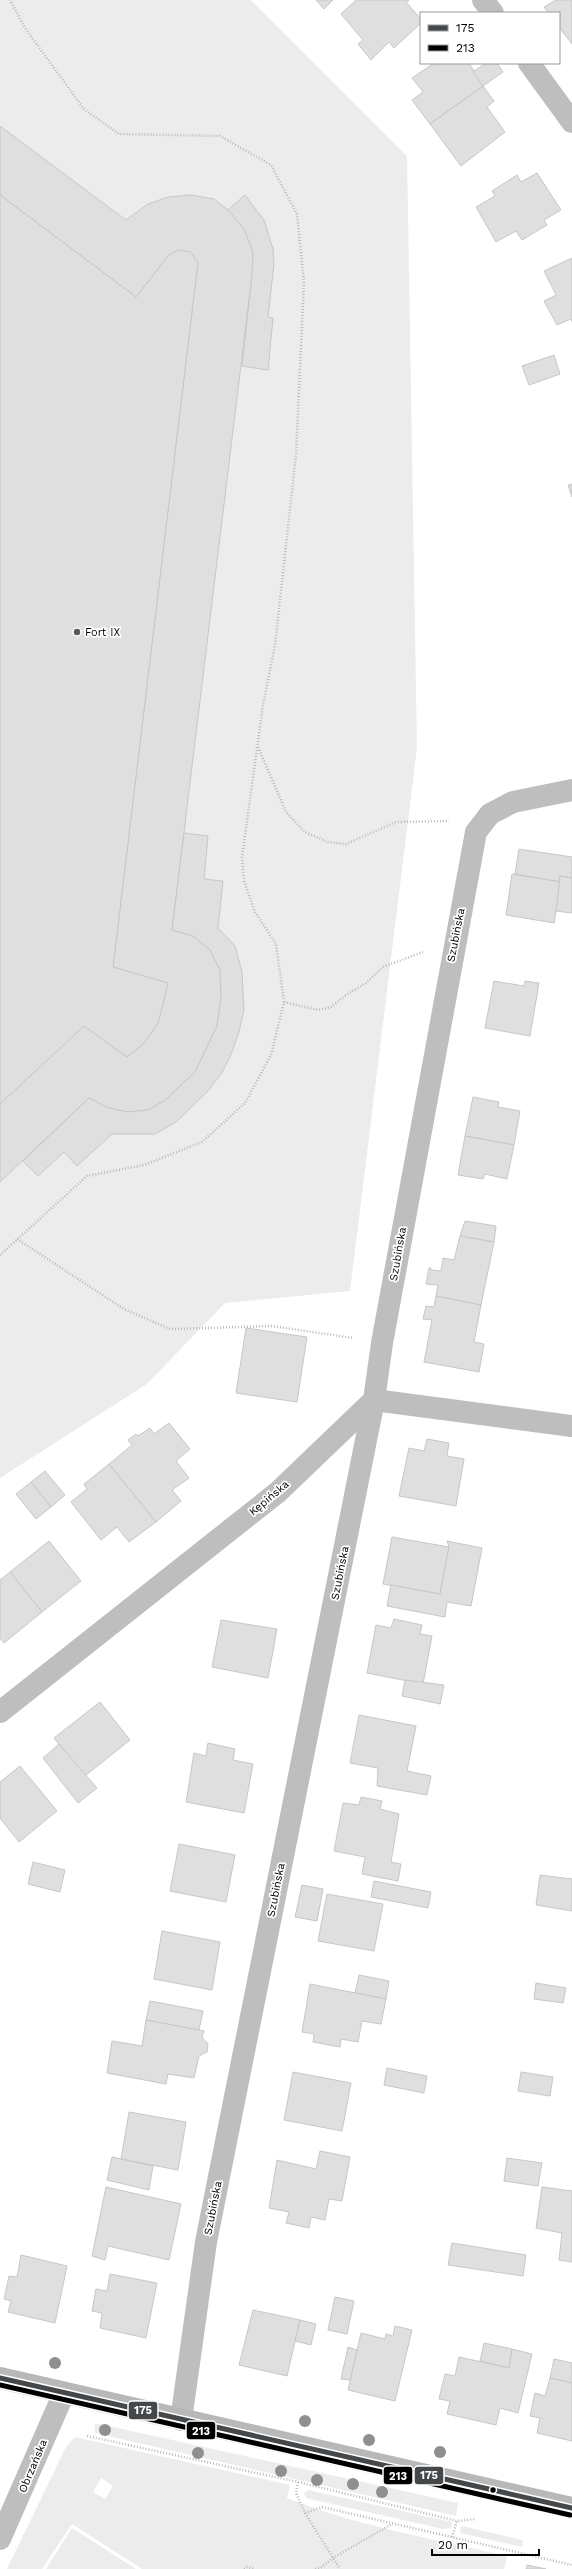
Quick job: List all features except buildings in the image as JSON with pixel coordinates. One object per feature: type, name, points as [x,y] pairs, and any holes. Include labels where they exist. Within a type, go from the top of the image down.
[{"type":"street","points":[[483,0],[492,12]]},
{"type":"street","points":[[531,64],[571,118]]},
{"type":"street","name":"Szubińska","points":[[181,2420],[206,2242],[374,1400],[382,1343],[476,832],[490,814],[513,802],[572,790]]},
{"type":"street","points":[[374,1400],[572,1426]]},
{"type":"street","name":"Kępińska","points":[[0,1712],[278,1492],[374,1400]]},
{"type":"street","points":[[0,2378],[572,2508]]},
{"type":"street","name":"Obrzańska","points":[[0,2539],[64,2393]]},
{"type":"path","points":[[0,1255],[87,1176],[144,1165],[202,1142],[246,1103],[271,1055],[284,1002],[276,944],[255,912],[244,881],[242,857],[258,746],[275,645],[296,454],[304,282],[297,214],[270,165],[220,136],[119,134],[84,109],[25,28],[10,0]]},
{"type":"path","points":[[258,746],[286,812],[305,832],[328,842],[346,844],[396,822],[462,821],[476,832]]},
{"type":"path","points":[[284,1002],[318,1010],[331,1007],[346,994],[366,984],[383,967],[455,940]]},
{"type":"path","points":[[17,1239],[124,1309],[170,1329],[272,1326],[382,1343]]},
{"type":"path","points":[[87,2436],[298,2482],[457,2521],[482,2518]]},
{"type":"path","points":[[298,2482],[296,2493],[306,2513],[340,2569]]},
{"type":"path","points":[[306,2513],[322,2507],[572,2565]]},
{"type":"path","points":[[452,2537],[457,2521]]},
{"type":"path","points":[[315,2569],[322,2567],[333,2558],[392,2524]]},
{"type":"path","points":[[244,2569],[247,2567],[255,2569]]},
{"type":"shaded area","points":[[0,0],[251,0],[407,156],[417,748],[350,1291],[225,1303],[147,1384],[0,1478]]},
{"type":"shaded area","points":[[95,2423],[458,2503],[456,2516],[95,2433]]},
{"type":"shaded area","points":[[75,2437],[290,2485],[287,2498],[314,2508],[396,2531],[507,2556],[504,2569],[142,2569],[72,2524],[42,2569],[7,2569],[66,2447]],"holes":[[[101,2478],[113,2486],[105,2499],[93,2492]]]},
{"type":"shaded area","points":[[308,2490],[452,2522],[451,2528],[443,2529],[306,2498],[304,2493]]},
{"type":"shaded area","points":[[461,2526],[523,2540],[522,2547],[460,2533]]},
{"type":"shaded area","points":[[72,2528],[136,2569],[46,2569]]},
{"type":"transit line","name":"175","points":[[0,2378],[572,2508]]},
{"type":"transit line","name":"213","points":[[0,2385],[570,2515]]},
{"type":"place","name":"Fort IX","points":[[77,632]]}]
